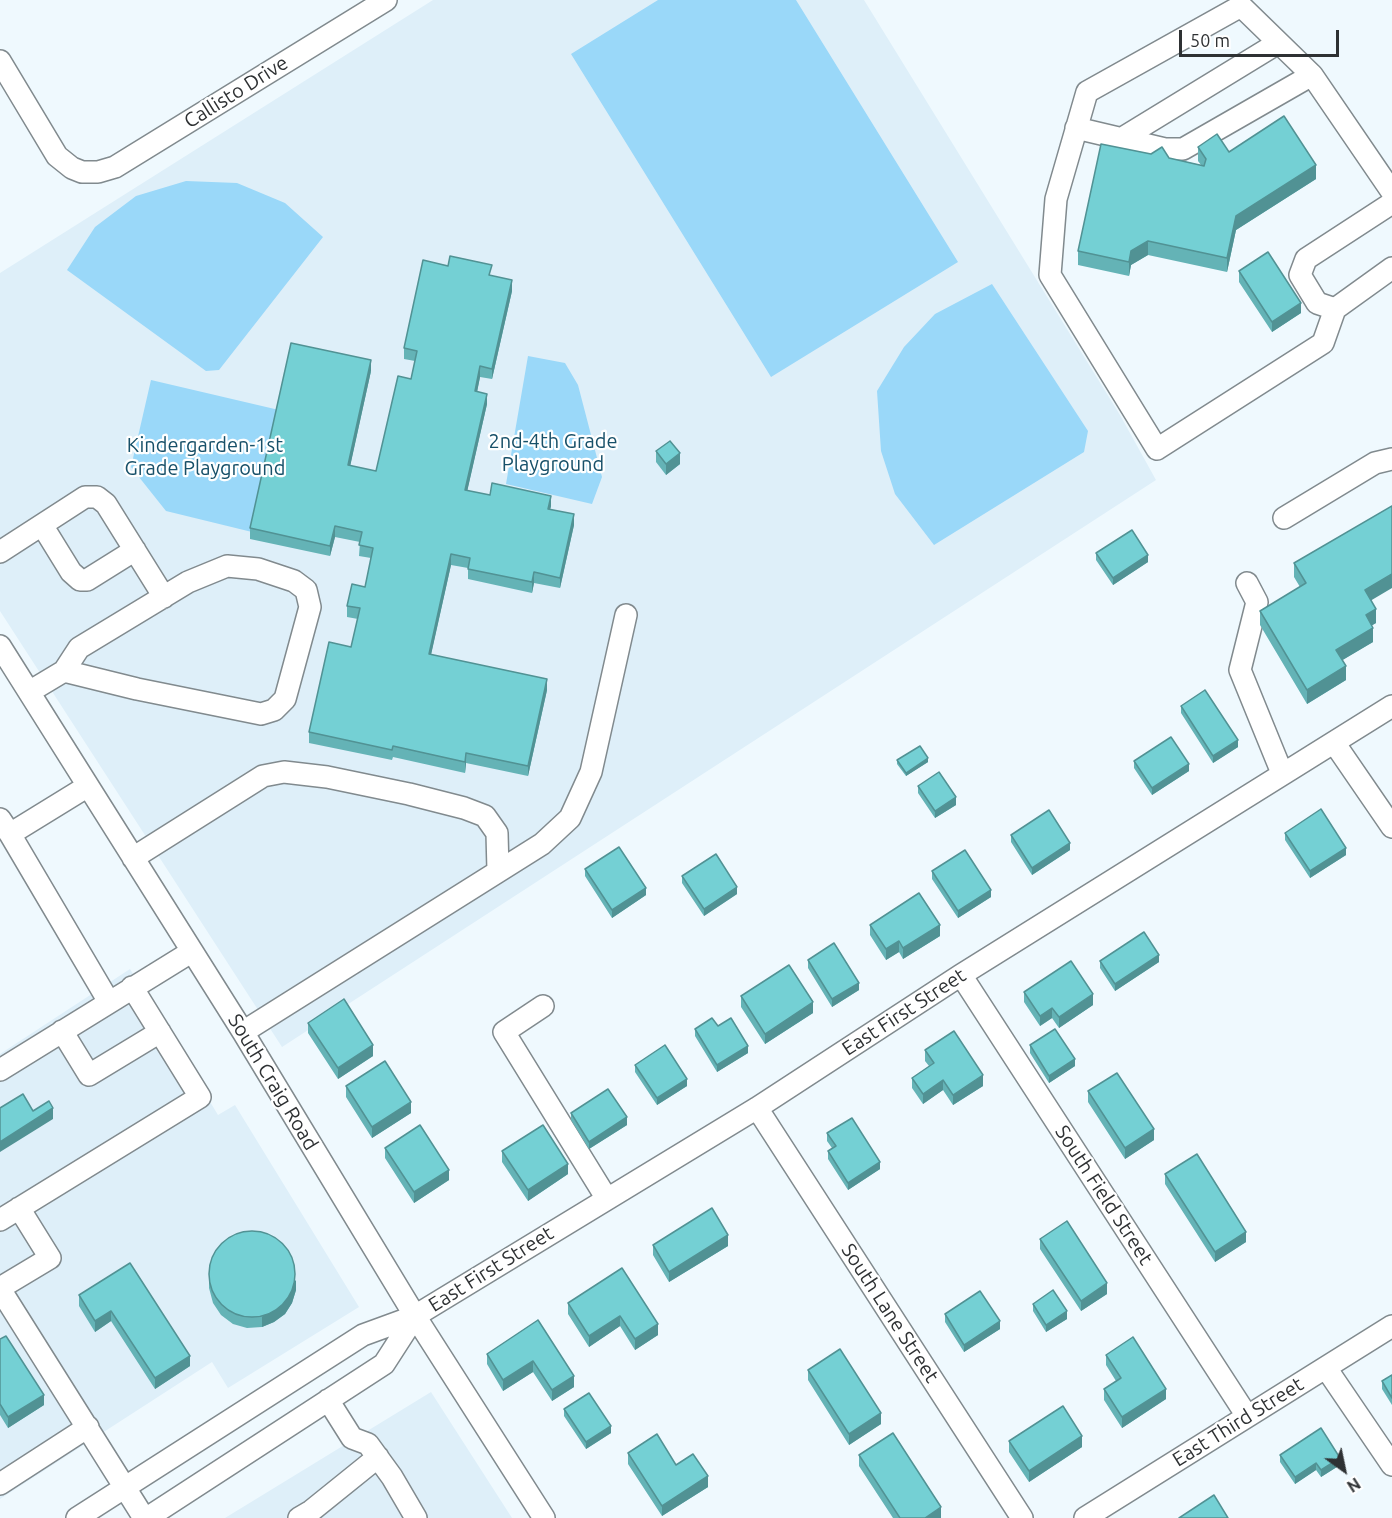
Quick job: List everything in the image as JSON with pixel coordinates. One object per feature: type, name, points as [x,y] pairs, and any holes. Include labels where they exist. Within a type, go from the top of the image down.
[{"type":"street","name":"Callisto Drive","points":[[0,61],[57,156],[72,168],[82,172],[98,172],[115,166],[386,0]]},
{"type":"street","points":[[1392,192],[1312,75],[1241,6],[1087,92],[1056,199],[1050,275],[1157,449],[1323,343],[1335,309],[1392,268]]},
{"type":"street","points":[[1121,139],[1278,43]]},
{"type":"street","points":[[1076,128],[1164,149],[1183,149],[1312,75]]},
{"type":"street","points":[[1335,309],[1317,303],[1300,275],[1306,259],[1392,203]]},
{"type":"street","points":[[1284,518],[1375,463],[1392,459]]},
{"type":"street","points":[[0,552],[85,497],[97,497],[106,504],[164,597]]},
{"type":"street","points":[[42,525],[71,572],[80,580],[87,580],[135,550]]},
{"type":"street","points":[[29,692],[64,671],[78,648],[188,582],[227,566],[258,569],[294,581],[306,591],[310,607],[285,699],[274,710],[261,714],[137,690],[64,671]]},
{"type":"street","points":[[1247,583],[1257,602],[1240,670],[1282,773]]},
{"type":"street","points":[[243,1032],[542,844],[570,818],[591,772],[626,615]]},
{"type":"street","name":"South Craig Road","points":[[0,646],[243,1032],[415,1316],[541,1517]]},
{"type":"street","name":"East First Street","points":[[77,1518],[363,1335],[415,1316],[757,1108],[961,975],[1282,773],[1335,744],[1392,706]]},
{"type":"street","points":[[1335,744],[1392,827]]},
{"type":"street","points":[[134,858],[263,776],[284,771],[327,777],[409,794],[464,808],[485,816],[497,833],[498,871]]},
{"type":"street","points":[[88,786],[5,827],[109,1002]]},
{"type":"street","points":[[0,1070],[191,951]]},
{"type":"street","name":"South Field Street","points":[[961,975],[1247,1416]]},
{"type":"street","points":[[0,1220],[200,1097],[132,987]]},
{"type":"street","points":[[543,1006],[504,1032],[607,1199]]},
{"type":"street","points":[[62,1031],[89,1075],[160,1032]]},
{"type":"street","name":"South Lane Street","points":[[757,1108],[1022,1518]]},
{"type":"street","points":[[19,1208],[50,1258],[0,1288],[146,1518]]},
{"type":"street","name":"East First Street","points":[[146,1518],[384,1364],[415,1316]]},
{"type":"street","name":"East Third Street","points":[[1084,1518],[1392,1326]]},
{"type":"street","points":[[1326,1368],[1392,1465]]},
{"type":"street","points":[[328,1400],[352,1438],[368,1444],[378,1457],[416,1518]]},
{"type":"street","points":[[0,1484],[87,1427]]},
{"type":"street","points":[[299,1518],[378,1457]]},
{"type":"shaded area","points":[[433,0],[864,0],[1120,415],[1156,480],[282,1047],[0,611],[0,273]]},
{"type":"shaded area","points":[[130,969],[218,1115],[235,1105],[359,1307],[228,1388],[212,1362],[0,1499],[0,1054]]},
{"type":"shaded area","points":[[431,1392],[512,1518],[225,1518]]},
{"type":"green space","points":[[658,0],[796,0],[958,262],[771,377],[571,54]]},
{"type":"green space","points":[[186,181],[237,183],[285,203],[323,237],[219,370],[206,371],[67,270],[95,227],[136,196]]},
{"type":"green space","points":[[992,284],[1088,431],[1084,452],[934,545],[895,494],[881,451],[877,391],[904,347],[935,314]]},
{"type":"green space","name":"2nd-4th Grade Playground","points":[[528,356],[565,363],[578,385],[602,477],[592,504],[506,484]]},
{"type":"green space","name":"Kindergarden-1st Grade Playground","points":[[151,380],[279,410],[252,532],[166,511],[131,467]]},
{"type":"building","points":[[1284,116],[1316,165],[1236,216],[1227,258],[1148,241],[1131,251],[1129,262],[1078,251],[1101,144],[1151,154],[1162,147],[1169,158],[1204,166],[1206,159],[1198,147],[1217,134],[1229,152]]},
{"type":"building","points":[[1268,252],[1301,303],[1272,322],[1239,271]]},
{"type":"building","points":[[450,256],[492,265],[489,275],[512,280],[492,369],[480,366],[475,391],[487,394],[465,490],[490,495],[492,483],[551,496],[548,509],[574,514],[560,578],[534,572],[532,582],[468,569],[470,558],[451,554],[429,654],[547,679],[528,766],[466,753],[465,762],[393,746],[392,750],[309,732],[329,642],[351,647],[360,608],[347,606],[352,584],[365,587],[373,548],[359,545],[362,532],[335,526],[330,546],[250,528],[291,343],[371,360],[348,465],[376,471],[398,376],[411,379],[417,351],[404,348],[423,260],[448,266]]},
{"type":"building","points":[[670,441],[680,453],[666,464],[656,451]]},
{"type":"building","points":[[1392,506],[1392,574],[1365,590],[1376,609],[1366,615],[1373,628],[1336,650],[1346,666],[1307,690],[1260,611],[1306,583],[1294,563]]},
{"type":"building","points":[[1132,530],[1148,555],[1113,578],[1096,553]]},
{"type":"building","points":[[1205,690],[1238,740],[1213,756],[1181,706]]},
{"type":"building","points":[[1171,737],[1189,764],[1152,788],[1134,761]]},
{"type":"building","points":[[920,746],[928,758],[906,773],[897,760]]},
{"type":"building","points":[[939,772],[956,797],[935,811],[918,786]]},
{"type":"building","points":[[1321,809],[1346,848],[1310,871],[1285,833]]},
{"type":"building","points":[[1049,810],[1070,843],[1032,868],[1011,835]]},
{"type":"building","points":[[619,847],[646,888],[612,910],[585,869]]},
{"type":"building","points":[[965,850],[991,890],[958,911],[932,871]]},
{"type":"building","points":[[716,854],[737,887],[704,909],[682,876]]},
{"type":"building","points":[[919,893],[940,925],[903,948],[899,941],[886,949],[870,925]]},
{"type":"building","points":[[1144,932],[1159,955],[1115,984],[1100,961]]},
{"type":"building","points":[[834,943],[859,983],[832,999],[808,960]]},
{"type":"building","points":[[1071,961],[1093,994],[1059,1017],[1052,1008],[1040,1016],[1024,992]]},
{"type":"building","points":[[789,965],[813,1002],[765,1034],[741,996]]},
{"type":"building","points":[[344,999],[373,1045],[338,1068],[308,1023]]},
{"type":"building","points":[[712,1018],[718,1026],[731,1018],[748,1046],[717,1065],[695,1029]]},
{"type":"building","points":[[1055,1029],[1075,1059],[1049,1076],[1030,1045]]},
{"type":"building","points":[[954,1031],[983,1075],[953,1095],[943,1080],[923,1094],[912,1078],[934,1063],[925,1050]]},
{"type":"building","points":[[665,1045],[687,1079],[657,1098],[635,1065]]},
{"type":"building","points":[[385,1061],[411,1102],[372,1127],[346,1086]]},
{"type":"building","points":[[1117,1073],[1154,1129],[1125,1148],[1088,1091]]},
{"type":"building","points":[[608,1089],[627,1117],[589,1142],[571,1113]]},
{"type":"building","points":[[23,1094],[33,1111],[49,1101],[53,1108],[0,1142],[0,1108]]},
{"type":"building","points":[[852,1118],[880,1162],[848,1183],[828,1151],[836,1146],[827,1133]]},
{"type":"building","points":[[420,1125],[449,1170],[414,1192],[385,1148]]},
{"type":"building","points":[[543,1125],[568,1164],[528,1190],[502,1151]]},
{"type":"building","points":[[1197,1154],[1246,1232],[1215,1252],[1165,1174]]},
{"type":"building","points":[[712,1208],[728,1235],[669,1272],[653,1245]]},
{"type":"building","points":[[1067,1221],[1107,1283],[1081,1301],[1040,1239]]},
{"type":"building","points":[[252,1231],[276,1238],[288,1250],[295,1274],[288,1298],[276,1310],[252,1317],[228,1310],[216,1298],[209,1274],[216,1250],[228,1238]]},
{"type":"building","points":[[130,1263],[190,1356],[155,1378],[111,1311],[95,1321],[79,1295]]},
{"type":"building","points":[[622,1268],[658,1324],[635,1339],[620,1316],[589,1336],[568,1303]]},
{"type":"building","points":[[1053,1290],[1067,1311],[1046,1325],[1033,1304]]},
{"type":"building","points":[[980,1291],[1000,1321],[964,1345],[945,1314]]},
{"type":"building","points":[[538,1320],[574,1376],[552,1390],[533,1361],[503,1380],[487,1354]]},
{"type":"building","points":[[6,1336],[44,1395],[8,1417],[0,1404],[0,1339]]},
{"type":"building","points":[[1133,1337],[1166,1389],[1122,1417],[1104,1389],[1121,1378],[1106,1355]]},
{"type":"building","points":[[840,1349],[881,1413],[849,1434],[808,1370]]},
{"type":"building","points":[[1392,1375],[1392,1398],[1382,1381]]},
{"type":"building","points":[[589,1393],[611,1426],[586,1442],[564,1409]]},
{"type":"building","points":[[1063,1406],[1082,1436],[1029,1471],[1009,1441]]},
{"type":"building","points":[[1321,1428],[1340,1458],[1321,1470],[1316,1463],[1295,1477],[1280,1455]]},
{"type":"building","points":[[893,1433],[941,1507],[925,1518],[900,1518],[859,1455]]},
{"type":"building","points":[[657,1434],[676,1465],[693,1454],[708,1476],[662,1506],[628,1453]]},
{"type":"building","points":[[1214,1495],[1228,1518],[1179,1518]]}]
